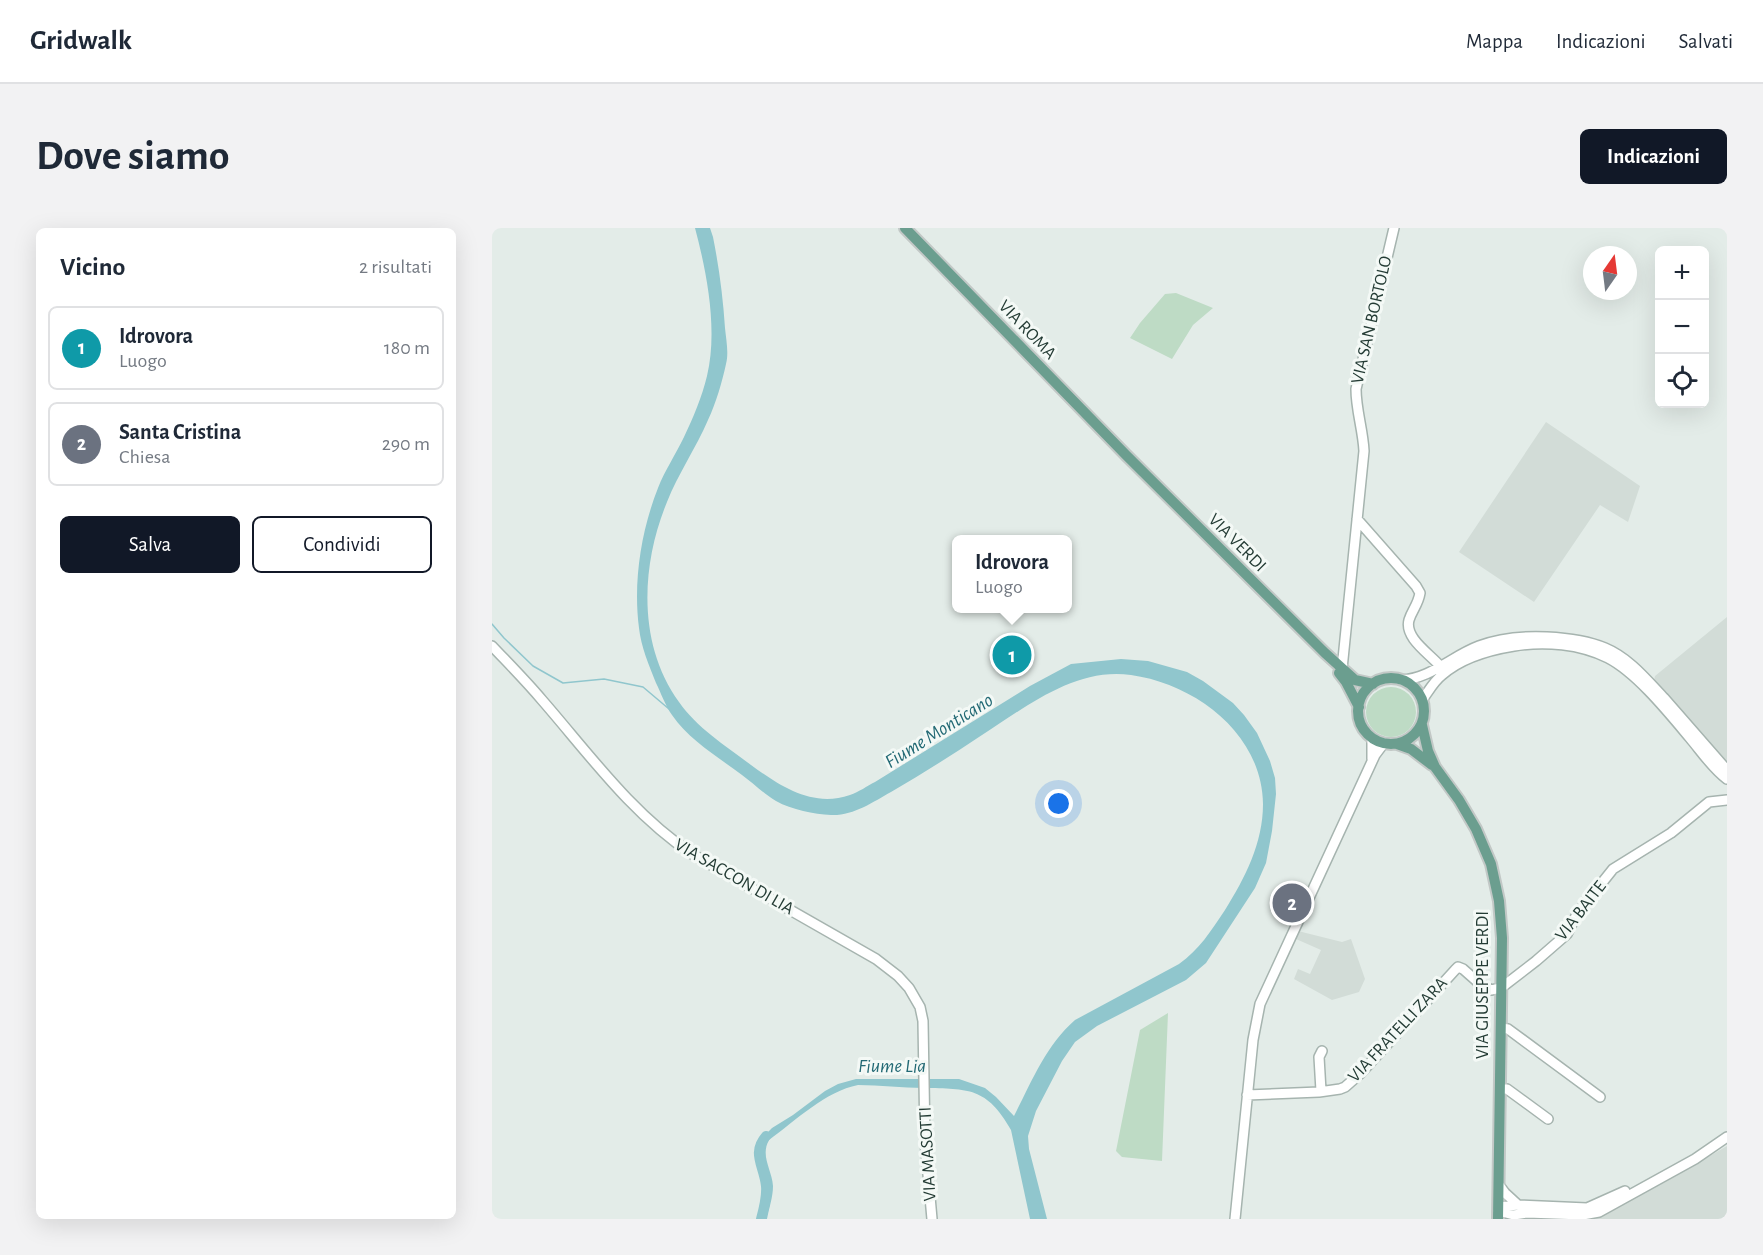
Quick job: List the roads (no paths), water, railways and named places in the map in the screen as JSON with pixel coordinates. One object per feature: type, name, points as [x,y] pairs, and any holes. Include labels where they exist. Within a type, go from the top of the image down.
[{"type":"main road","name":"VIA ROMA","points":[[905,228],[1126,455]]},
{"type":"main road","name":"VIA VERDI","points":[[1126,455],[1325,653]]},
{"type":"main road","points":[[1325,653],[1355,680],[1373,684]]},
{"type":"main road","points":[[1325,653],[1346,682],[1359,707]]},
{"type":"main road","points":[[1391,678],[1410,684],[1417,691],[1424,708],[1422,725],[1428,752],[1435,767],[1411,748],[1384,743],[1372,738],[1361,724],[1359,707],[1361,698],[1373,684],[1391,678]]},
{"type":"main road","points":[[1396,744],[1406,741],[1422,725]]},
{"type":"main road","name":"VIA GIUSEPPE VERDI","points":[[1435,767],[1476,829],[1491,864],[1499,901],[1502,938],[1499,1212]]},
{"type":"street","name":"VIA SAN BORTOLO","points":[[1342,669],[1364,451],[1356,389],[1394,228]]},
{"type":"street","points":[[1357,519],[1420,593],[1408,621],[1409,628],[1414,639],[1440,666]]},
{"type":"street","points":[[1401,680],[1413,679],[1480,645],[1535,637],[1576,639],[1593,643],[1608,648],[1635,667],[1727,770]]},
{"type":"street","points":[[1422,700],[1442,675],[1465,660],[1498,648],[1525,644],[1577,647],[1609,659],[1626,671],[1727,779]]},
{"type":"street","name":"VIA SACCON DI LIA","points":[[492,645],[644,817],[671,840],[868,954],[898,976],[909,988],[920,1007],[923,1022],[924,1083]]},
{"type":"street","points":[[1371,765],[1372,738]]},
{"type":"street","points":[[1235,1219],[1253,1040],[1260,1004],[1378,749],[1384,743]]},
{"type":"street","name":"VIA BAITE","points":[[1501,988],[1567,934],[1577,914],[1613,869],[1671,833],[1709,802],[1726,800]]},
{"type":"street","name":"VIA FRATELLI ZARA","points":[[1247,1095],[1321,1092],[1345,1087],[1361,1073],[1458,968],[1463,969],[1480,984],[1491,990],[1501,988]]},
{"type":"street","points":[[1501,1028],[1508,1029],[1600,1097]]},
{"type":"street","name":"VIA FRATELLI ZARA","points":[[1321,1092],[1318,1057],[1322,1051]]},
{"type":"street","name":"VIA MASOTTI","points":[[924,1083],[925,1141],[932,1219]]},
{"type":"street","points":[[1500,1089],[1507,1089],[1548,1119]]},
{"type":"street","points":[[1596,1209],[1686,1160],[1727,1130]]},
{"type":"street","points":[[1499,1212],[1583,1215],[1695,1159],[1727,1137]]},
{"type":"street","points":[[1499,1185],[1516,1213]]},
{"type":"street","points":[[1596,1209],[1607,1219]]},
{"type":"water","points":[[695,228],[710,228],[713,237],[722,293],[727,360],[711,413],[671,492],[658,526],[648,578],[648,604],[650,630],[665,679],[679,702],[703,728],[751,765],[785,787],[810,797],[836,798],[853,794],[875,782],[1030,686],[1071,664],[1121,659],[1148,661],[1187,672],[1203,681],[1233,703],[1244,715],[1257,733],[1270,761],[1275,778],[1276,794],[1266,863],[1255,888],[1206,963],[1186,980],[1097,1026],[1075,1042],[1062,1061],[1036,1111],[1028,1136],[1029,1149],[1047,1219],[1030,1219],[1011,1130],[1002,1116],[985,1098],[965,1090],[858,1085],[834,1093],[823,1100],[769,1140],[766,1157],[773,1186],[767,1219],[762,1219],[767,1184],[760,1140],[772,1128],[825,1091],[838,1084],[856,1079],[959,1079],[985,1088],[1014,1116],[1047,1053],[1075,1020],[1179,964],[1193,953],[1210,933],[1252,860],[1262,818],[1260,778],[1251,755],[1238,734],[1221,716],[1201,701],[1178,689],[1155,680],[1131,675],[1110,674],[1090,677],[1052,692],[891,792],[862,808],[839,815],[803,811],[776,801],[704,748],[687,732],[667,707],[646,656],[639,628],[637,593],[643,539],[652,504],[697,407],[705,384],[710,358],[710,302]]},
{"type":"waterway","points":[[492,624],[533,666],[563,683],[604,679],[643,687],[669,709]]},
{"type":"waterway","name":"Fiume Lia","points":[[761,1219],[766,1190],[759,1148],[766,1136]]},
{"type":"place","name":"Idrovora","points":[[1012,655]]},
{"type":"place","name":"Santa Cristina","points":[[1292,903]]},
{"type":"water label","name":"Fiume Monticano","points":[[939,731]]}]
